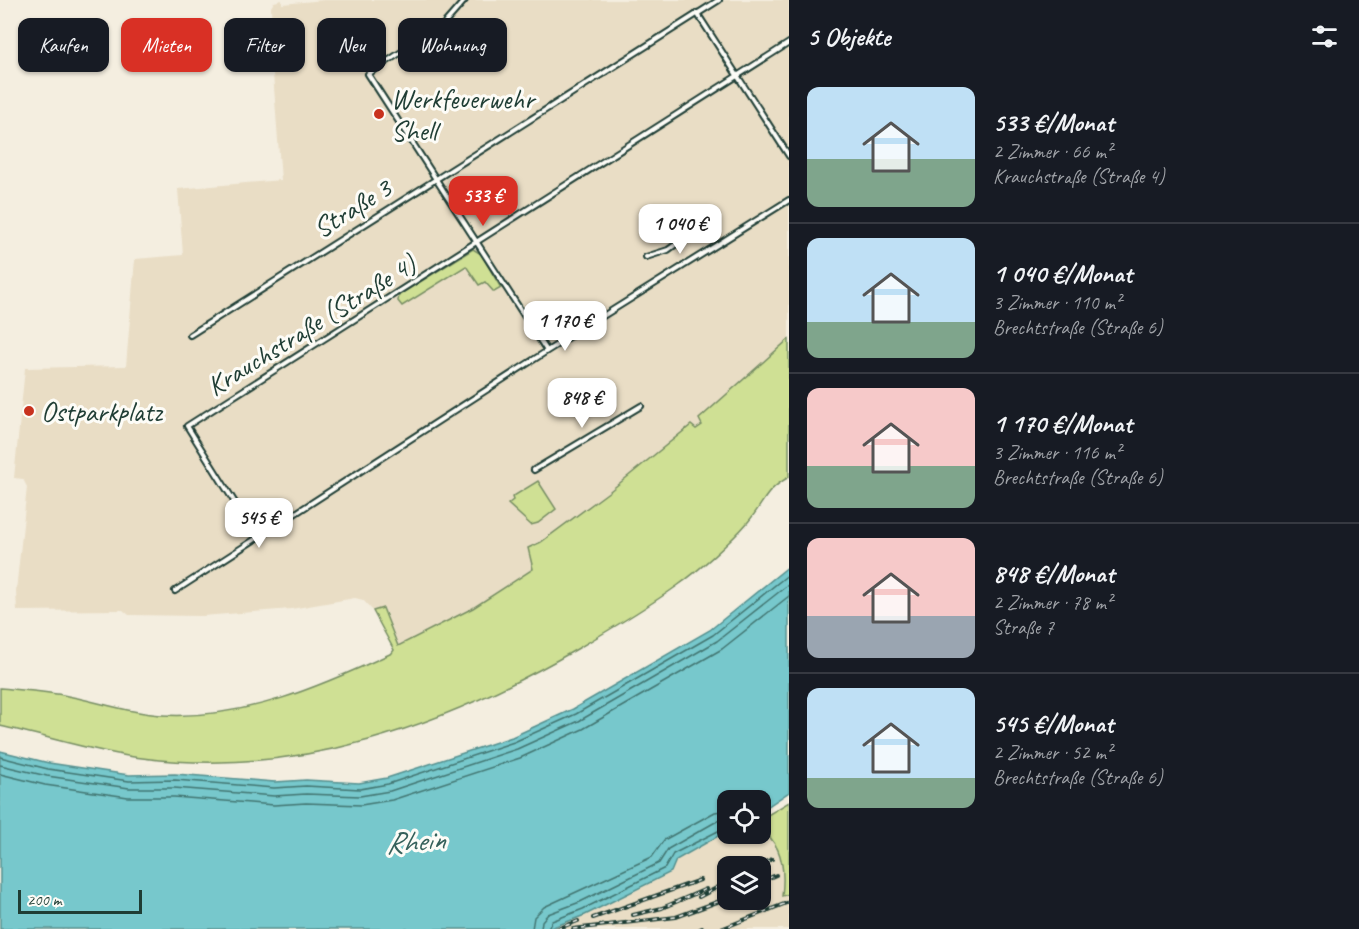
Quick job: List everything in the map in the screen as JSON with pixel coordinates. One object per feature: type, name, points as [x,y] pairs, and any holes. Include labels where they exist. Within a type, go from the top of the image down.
[{"type":"street","points":[[465,0],[444,24],[368,74],[548,351]]},
{"type":"street","name":"Straße 3","points":[[190,335],[719,0]]},
{"type":"street","points":[[697,12],[789,156]]},
{"type":"street","name":"Krauchstraße (Straße 4)","points":[[256,538],[187,426],[789,44]]},
{"type":"street","points":[[175,591],[548,351],[789,200]]},
{"type":"street","points":[[646,257],[668,250],[701,226]]},
{"type":"street","points":[[534,470],[641,406]]},
{"type":"shaded area","points":[[282,0],[282,4],[324,0],[789,0],[789,339],[696,430],[691,426],[610,491],[541,542],[528,548],[533,569],[473,608],[398,646],[384,608],[373,611],[363,600],[355,598],[291,609],[202,616],[129,615],[123,610],[17,611],[16,591],[27,487],[23,479],[14,478],[25,368],[126,366],[135,259],[183,255],[178,189],[281,180],[273,72],[305,72],[305,18],[271,18],[271,7],[274,2]]},
{"type":"shaded area","points":[[771,836],[785,872],[782,896],[789,894],[789,929],[548,929],[585,915],[670,872],[676,860],[717,837],[717,844],[771,844]]},
{"type":"green space","points":[[473,249],[481,254],[501,288],[494,292],[485,282],[479,285],[466,266],[402,306],[398,301],[399,295]]},
{"type":"green space","points":[[789,339],[789,477],[774,487],[733,538],[685,580],[653,603],[526,677],[474,702],[422,723],[368,740],[313,753],[258,760],[201,762],[142,758],[88,748],[0,726],[0,688],[75,697],[149,714],[192,715],[251,707],[280,699],[337,678],[392,653],[394,650],[373,611],[383,608],[398,646],[473,608],[533,569],[528,548],[541,542],[610,491],[691,425],[696,429],[702,425],[699,419]]},
{"type":"green space","points":[[538,481],[556,509],[538,523],[531,525],[508,504],[513,500],[512,497]]},
{"type":"green space","points":[[789,802],[789,894],[782,896],[781,859],[771,840],[771,813]]},
{"type":"water","name":"Rhein","points":[[789,566],[789,792],[771,804],[771,790],[717,790],[717,837],[676,860],[671,872],[585,915],[548,929],[0,929],[0,751],[49,763],[129,775],[175,774],[275,782],[306,780],[359,783],[387,778],[512,737],[573,709],[710,630]]},
{"type":"railway","points":[[771,877],[776,875]]},
{"type":"railway","points":[[593,918],[700,880]]},
{"type":"railway","points":[[699,897],[717,888]]},
{"type":"railway","points":[[633,915],[662,908],[706,889]]},
{"type":"railway","points":[[573,929],[676,917],[717,902]]},
{"type":"railway","points":[[721,929],[789,902]]},
{"type":"railway","points":[[557,929],[578,921]]},
{"type":"place","name":"Werkfeuerwehr Shell","points":[[379,114]]},
{"type":"place","name":"Ostparkplatz","points":[[29,411]]}]
